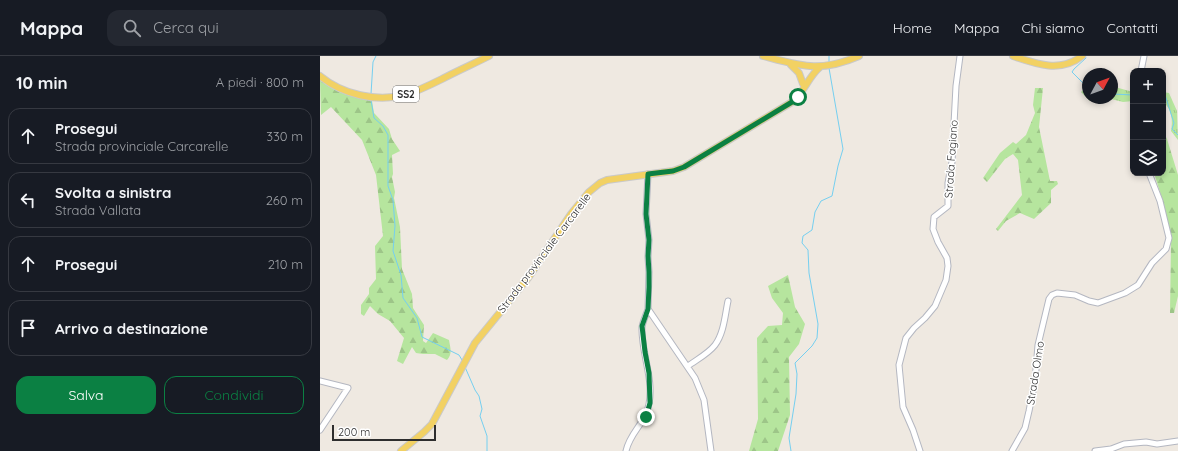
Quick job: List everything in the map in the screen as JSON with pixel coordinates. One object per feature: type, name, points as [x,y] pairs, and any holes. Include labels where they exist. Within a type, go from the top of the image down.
[{"type":"main road","name":"SS2","points":[[320,76],[333,85],[352,93],[372,97],[394,97],[425,87],[489,56]]},
{"type":"main road","points":[[763,56],[807,67],[823,67],[833,65],[859,56]]},
{"type":"main road","points":[[1013,56],[1034,64],[1054,67],[1067,64],[1082,56]]},
{"type":"main road","points":[[788,63],[799,73],[805,85]]},
{"type":"main road","points":[[805,85],[809,75],[807,67]]},
{"type":"main road","name":"Strada provinciale Carcarelle","points":[[401,451],[432,424],[438,415],[466,358],[479,337],[528,278],[571,214],[589,192],[600,183],[607,180],[673,171],[684,167],[792,102],[814,72],[823,67]]},
{"type":"street","name":"Strada Fagiano","points":[[920,451],[913,430],[903,408],[899,365],[906,338],[935,306],[946,280],[948,266],[934,229],[934,217],[948,206],[948,183],[952,162],[956,86],[960,56]]},
{"type":"street","points":[[1142,68],[1144,56]]},
{"type":"street","points":[[626,451],[633,433],[646,417],[650,403],[649,373],[642,326],[648,309],[649,240],[646,214],[648,174]]},
{"type":"street","name":"Strada Olmo","points":[[1012,451],[1025,428],[1036,382],[1038,345],[1049,299],[1052,295],[1057,293],[1075,295],[1098,303],[1125,293],[1138,285],[1152,263],[1166,249],[1169,238],[1160,201],[1150,176]]},
{"type":"street","points":[[688,366],[715,346],[721,333],[728,301]]},
{"type":"street","points":[[648,309],[695,378],[704,400],[711,451]]},
{"type":"street","points":[[320,381],[348,388],[320,430]]},
{"type":"street","points":[[1095,451],[1111,449],[1124,444],[1146,442],[1157,444],[1178,441]]},
{"type":"green space","points":[[320,80],[338,91],[372,101],[374,113],[389,129],[392,139],[400,151],[392,155],[392,177],[395,192],[394,198],[400,227],[402,269],[412,294],[413,308],[424,325],[423,341],[426,343],[433,333],[449,340],[451,353],[447,360],[435,354],[416,353],[412,347],[403,364],[397,361],[404,338],[390,321],[378,314],[370,306],[364,316],[361,314],[361,305],[369,294],[369,288],[376,279],[375,246],[383,236],[376,175],[362,140],[331,107],[321,115]]},
{"type":"green space","points":[[1035,88],[1043,88],[1039,127],[1050,181],[1057,181],[1058,184],[1051,190],[1051,203],[1034,219],[1020,213],[1006,221],[998,231],[996,229],[1022,195],[1018,160],[1013,154],[1005,159],[987,182],[983,178],[1000,153],[1013,142],[1016,144],[1026,135],[1035,113],[1033,105]]},
{"type":"green space","points":[[1118,88],[1130,91],[1130,101],[1118,101]]},
{"type":"green space","points":[[1166,92],[1169,93],[1177,111],[1178,140],[1171,131],[1171,115],[1166,105]]},
{"type":"green space","points":[[1166,137],[1178,175],[1178,296],[1174,313],[1170,313],[1171,240],[1164,205],[1155,176],[1166,176]]},
{"type":"green space","points":[[788,275],[795,307],[805,324],[799,344],[789,357],[790,415],[778,451],[749,451],[758,419],[757,338],[768,326],[782,325],[783,313],[772,298],[768,286]]},
{"type":"waterway","points":[[371,94],[373,62],[376,56]]},
{"type":"waterway","points":[[829,56],[829,63]]},
{"type":"waterway","points":[[1082,82],[1072,72],[1086,58]]},
{"type":"waterway","points":[[791,451],[789,438],[796,394],[797,374],[795,363],[812,346],[817,338],[818,324],[809,273],[808,250],[802,243],[803,236],[812,230],[815,212],[821,201],[832,196],[843,149],[829,68]]},
{"type":"waterway","points":[[1118,94],[1130,95]]},
{"type":"waterway","points":[[1166,98],[1174,123],[1172,129],[1178,135]]},
{"type":"waterway","points":[[371,100],[374,118],[383,126],[388,135],[388,186],[393,200],[395,226],[393,251],[401,275],[403,298],[417,318],[422,337],[459,355],[462,360]]},
{"type":"waterway","points":[[465,367],[479,396],[482,409],[480,416],[487,436],[487,451]]},
{"type":"route","points":[[646,417],[650,403],[649,373],[642,326],[648,309],[649,287],[649,240],[646,214],[648,174],[679,170],[727,143],[798,97]]}]
